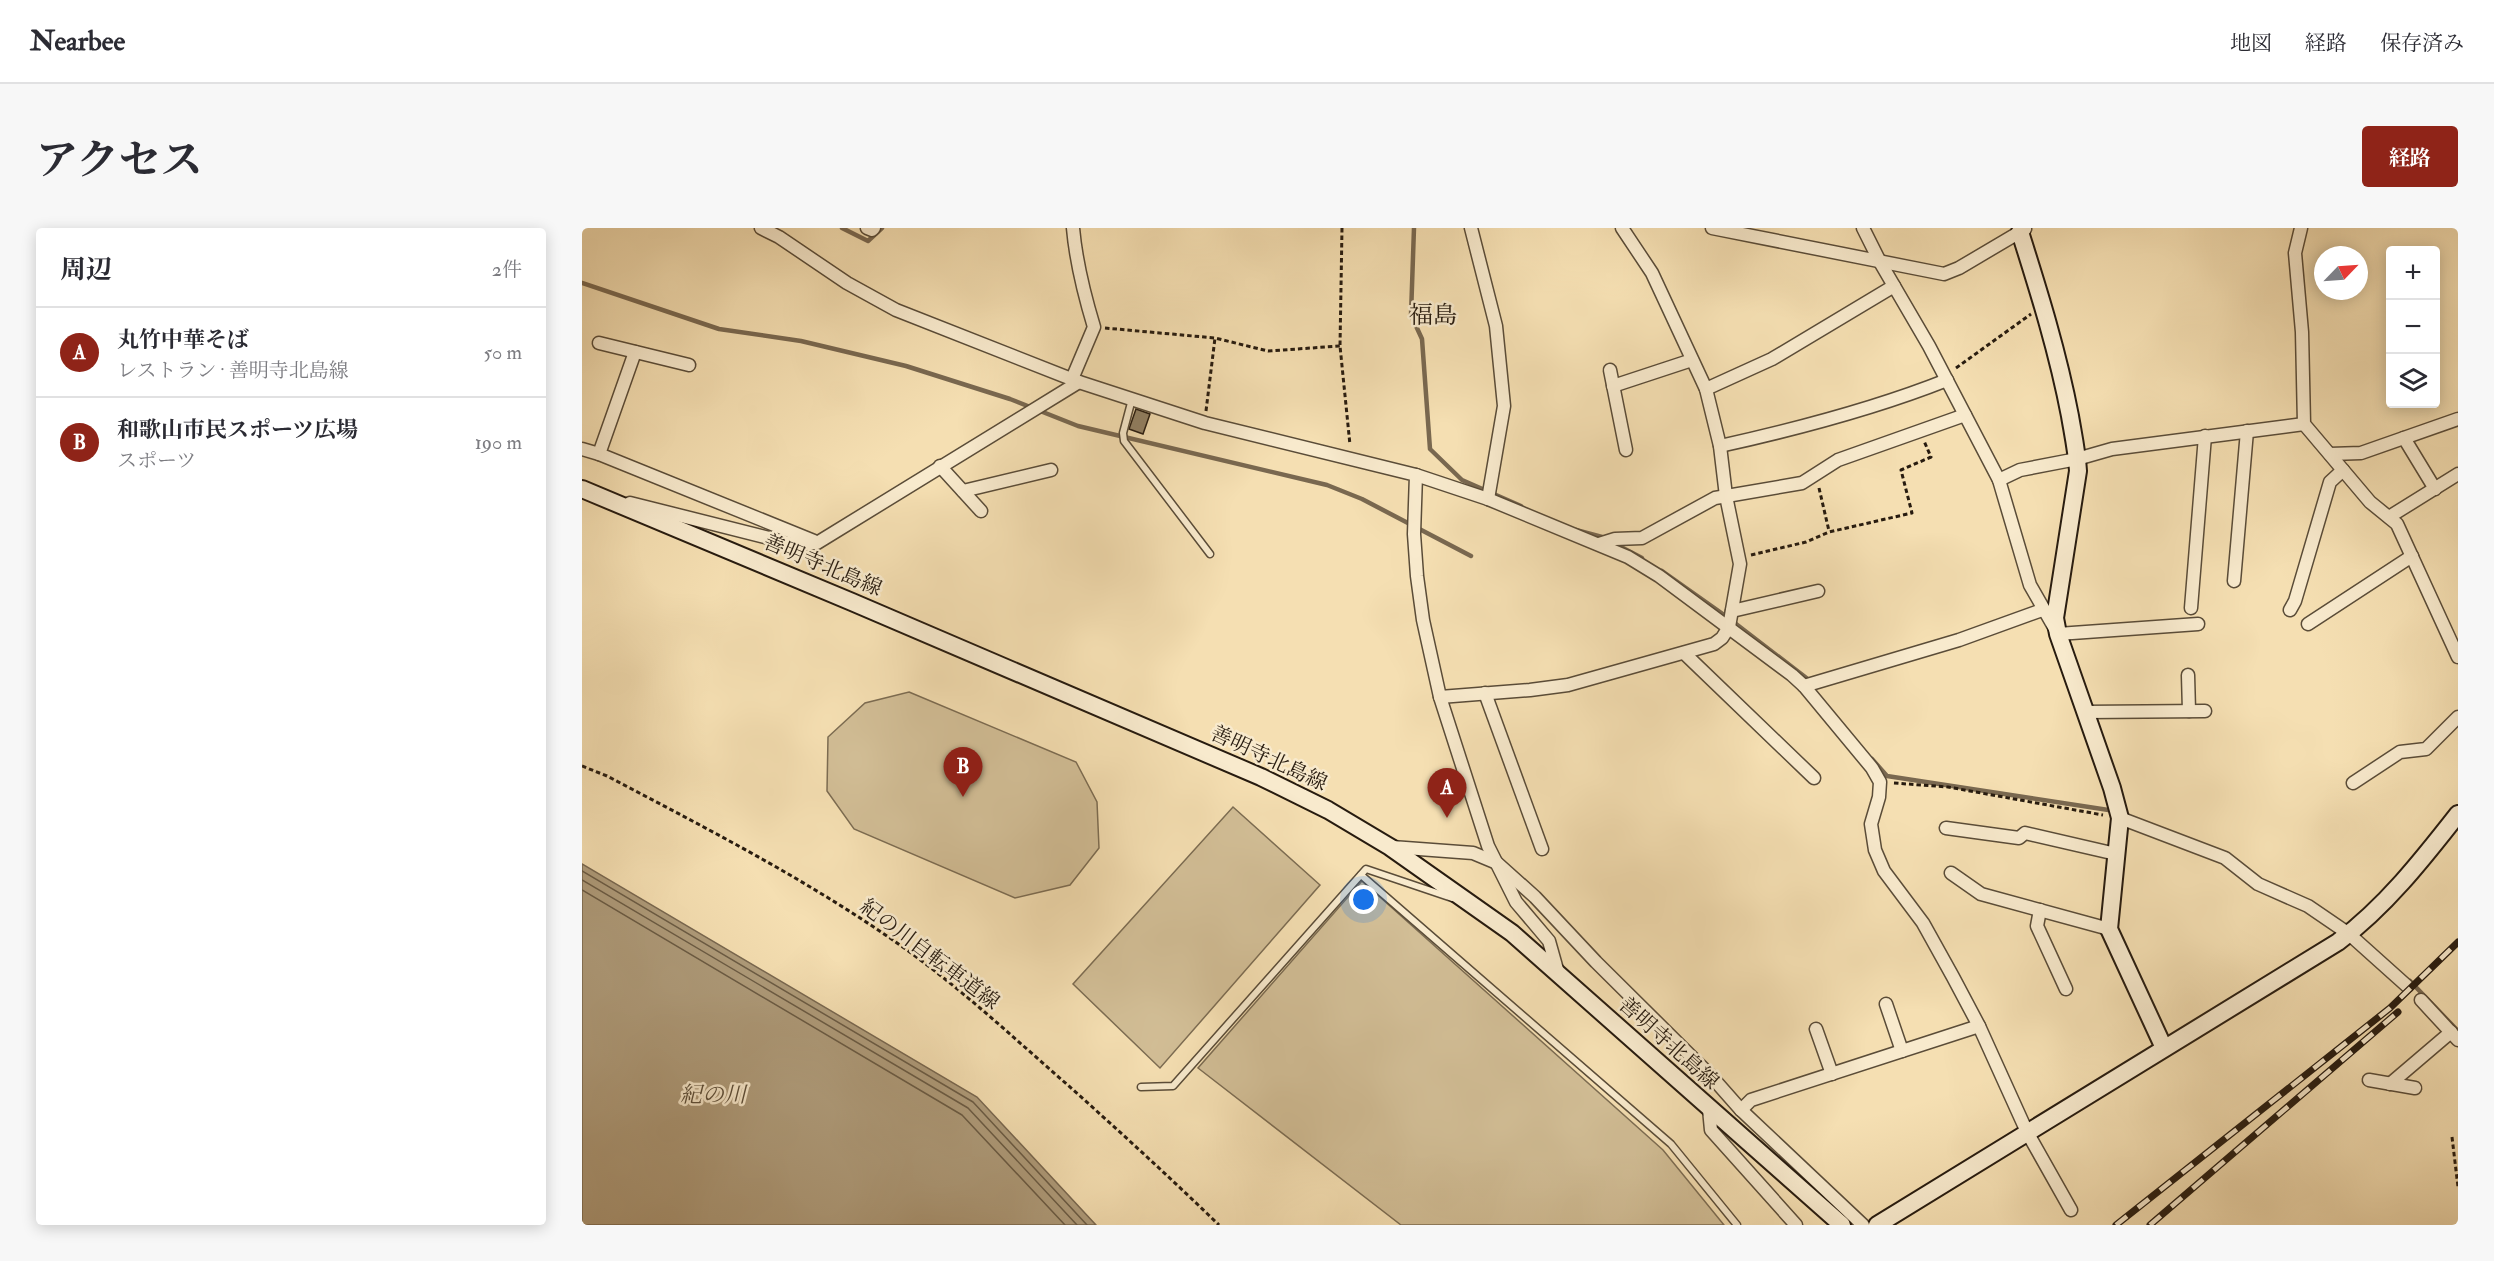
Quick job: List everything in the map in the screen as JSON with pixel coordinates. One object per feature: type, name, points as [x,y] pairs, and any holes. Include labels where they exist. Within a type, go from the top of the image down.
[{"type":"street","points":[[761,228],[779,237],[847,283],[896,310],[1075,380],[1205,423],[1489,495],[1606,542],[1731,619],[1804,686],[1872,768],[1880,782],[1879,797],[1871,824],[1875,850],[1884,871],[1923,923],[1979,1026],[2027,1132],[2071,1210]]},
{"type":"street","points":[[867,228],[872,230],[874,228]]},
{"type":"street","points":[[586,491],[793,544],[818,543],[1034,409],[1075,380],[1094,327],[1082,283],[1073,228]]},
{"type":"street","points":[[1471,228],[1496,326],[1504,406],[1489,495]]},
{"type":"street","points":[[1440,697],[1568,685],[1714,644],[1722,638],[1731,619],[1740,564],[1726,496],[1720,446],[1706,389],[1652,273],[1622,228]]},
{"type":"street","points":[[1712,228],[1944,274],[1959,268],[2023,230],[2066,392],[2078,459],[2055,618],[2058,634],[2119,814],[2109,929],[2164,1048]]},
{"type":"street","points":[[1863,228],[1946,378],[1999,480],[2021,560],[2042,610],[2058,634]]},
{"type":"street","points":[[2301,228],[2295,253],[2302,332],[2304,424],[2370,502],[2397,524],[2458,657]]},
{"type":"street","points":[[1706,389],[1772,359],[1894,286]]},
{"type":"street","points":[[599,342],[689,365]]},
{"type":"street","points":[[599,454],[635,351]]},
{"type":"street","points":[[1613,386],[1692,360]]},
{"type":"street","points":[[1610,370],[1626,450]]},
{"type":"street","points":[[1720,446],[1793,430],[1910,395],[1946,378]]},
{"type":"street","points":[[1606,542],[1642,538],[1715,498],[1802,483],[1838,460],[1965,415]]},
{"type":"street","points":[[2330,454],[2361,453],[2458,419]]},
{"type":"street","points":[[1999,480],[2020,470],[2078,459],[2112,449],[2304,424]]},
{"type":"street","points":[[2234,581],[2247,431]]},
{"type":"street","points":[[2191,608],[2205,436]]},
{"type":"street","points":[[2404,438],[2435,489]]},
{"type":"street","points":[[582,448],[818,543]]},
{"type":"street","points":[[940,466],[981,511]]},
{"type":"street","points":[[963,491],[1051,470]]},
{"type":"street","points":[[2290,610],[2295,601],[2330,482],[2343,470]]},
{"type":"street","points":[[2389,517],[2458,474]]},
{"type":"street","points":[[1416,476],[1414,534],[1423,620],[1440,697],[1485,838],[1516,902],[1549,941],[1558,974]]},
{"type":"street","name":"善明寺北島線","points":[[586,491],[1262,777],[1328,810],[1390,847],[1512,933],[1842,1225]]},
{"type":"street","points":[[2308,624],[2412,556]]},
{"type":"street","points":[[1731,619],[1818,591]]},
{"type":"street","points":[[1804,686],[1959,640],[2042,610]]},
{"type":"street","points":[[2058,634],[2198,624]]},
{"type":"street","points":[[1684,653],[1814,778]]},
{"type":"street","points":[[2188,675],[2189,711]]},
{"type":"street","points":[[1485,693],[1542,849]]},
{"type":"street","points":[[2085,712],[2205,711]]},
{"type":"street","points":[[2353,783],[2400,752],[2426,749],[2458,717]]},
{"type":"street","points":[[2119,814],[2225,858],[2258,884],[2308,906],[2352,931],[2407,986]]},
{"type":"street","points":[[1877,1225],[2352,931],[2383,902],[2427,854],[2458,814]]},
{"type":"street","points":[[1946,828],[2019,838],[2025,833],[2116,854]]},
{"type":"street","points":[[1390,847],[1473,853],[1497,863],[1535,897],[1611,978],[1712,1076],[1741,1110],[1863,1225]]},
{"type":"street","points":[[1951,873],[1981,894],[2109,929]]},
{"type":"street","points":[[2040,910],[2037,926],[2066,988]]},
{"type":"street","points":[[2390,1084],[2454,1036],[2421,1000]]},
{"type":"street","points":[[1886,1004],[1902,1051]]},
{"type":"street","points":[[1741,1110],[1751,1100],[1979,1026]]},
{"type":"street","points":[[1816,1029],[1832,1074]]},
{"type":"street","points":[[2369,1080],[2415,1088]]},
{"type":"street","points":[[1709,1109],[1711,1130],[1796,1225]]},
{"type":"lane","points":[[1132,399],[1123,433],[1124,441],[1210,554]]},
{"type":"lane","points":[[1141,1087],[1173,1086],[1366,869],[1472,905]]},
{"type":"lane","points":[[1361,876],[1671,1144],[1737,1225]]},
{"type":"path","points":[[1342,228],[1340,346],[1351,459]]},
{"type":"path","points":[[1946,378],[2043,306]]},
{"type":"path","points":[[1094,327],[1215,338],[1268,351],[1340,346]]},
{"type":"path","points":[[1205,423],[1215,338]]},
{"type":"path","points":[[1738,558],[1806,542],[1829,532],[1912,513],[1901,470],[1930,457],[1921,431]]},
{"type":"path","points":[[1816,474],[1829,532]]},
{"type":"path","name":"紀の川自転車道線","points":[[582,766],[607,776],[754,854],[887,936],[972,1001],[1154,1162],[1219,1225]]},
{"type":"path","points":[[1880,782],[1948,787],[2119,814]]},
{"type":"path","points":[[2452,1137],[2458,1187]]},
{"type":"shaded area","points":[[909,692],[1076,762],[1097,802],[1099,848],[1070,885],[1015,898],[854,829],[827,791],[828,737],[865,703]]},
{"type":"shaded area","points":[[1233,807],[1320,885],[1160,1068],[1073,984]]},
{"type":"shaded area","points":[[1362,881],[1663,1150],[1724,1225],[1401,1225],[1198,1068]]},
{"type":"water","name":"紀の川","points":[[582,864],[977,1097],[1096,1225],[582,1225]]},
{"type":"building","points":[[1136,409],[1150,414],[1143,434],[1129,429]]},
{"type":"waterway","points":[[842,228],[868,241],[882,228]]},
{"type":"waterway","points":[[1414,228],[1411,315],[1422,339],[1430,449],[1462,480],[1521,506]]},
{"type":"waterway","points":[[582,283],[719,329],[801,341],[906,366],[1010,399],[1078,426],[1327,485],[1362,499],[1471,556]]},
{"type":"waterway","points":[[1576,530],[1602,537],[1642,558]]},
{"type":"waterway","points":[[1662,571],[1809,680]]},
{"type":"waterway","points":[[1872,759],[1887,776],[2115,811]]},
{"type":"waterway","points":[[2410,981],[2458,1031]]},
{"type":"railway","points":[[2116,1225],[2390,1008],[2458,942]]},
{"type":"railway","points":[[2150,1225],[2398,1012]]},
{"type":"place","name":"和歌山市民スポーツ広場","points":[[963,797]]},
{"type":"place","name":"丸竹中華そば","points":[[1447,818]]},
{"type":"district","name":"福島","points":[[1433,315]]}]
